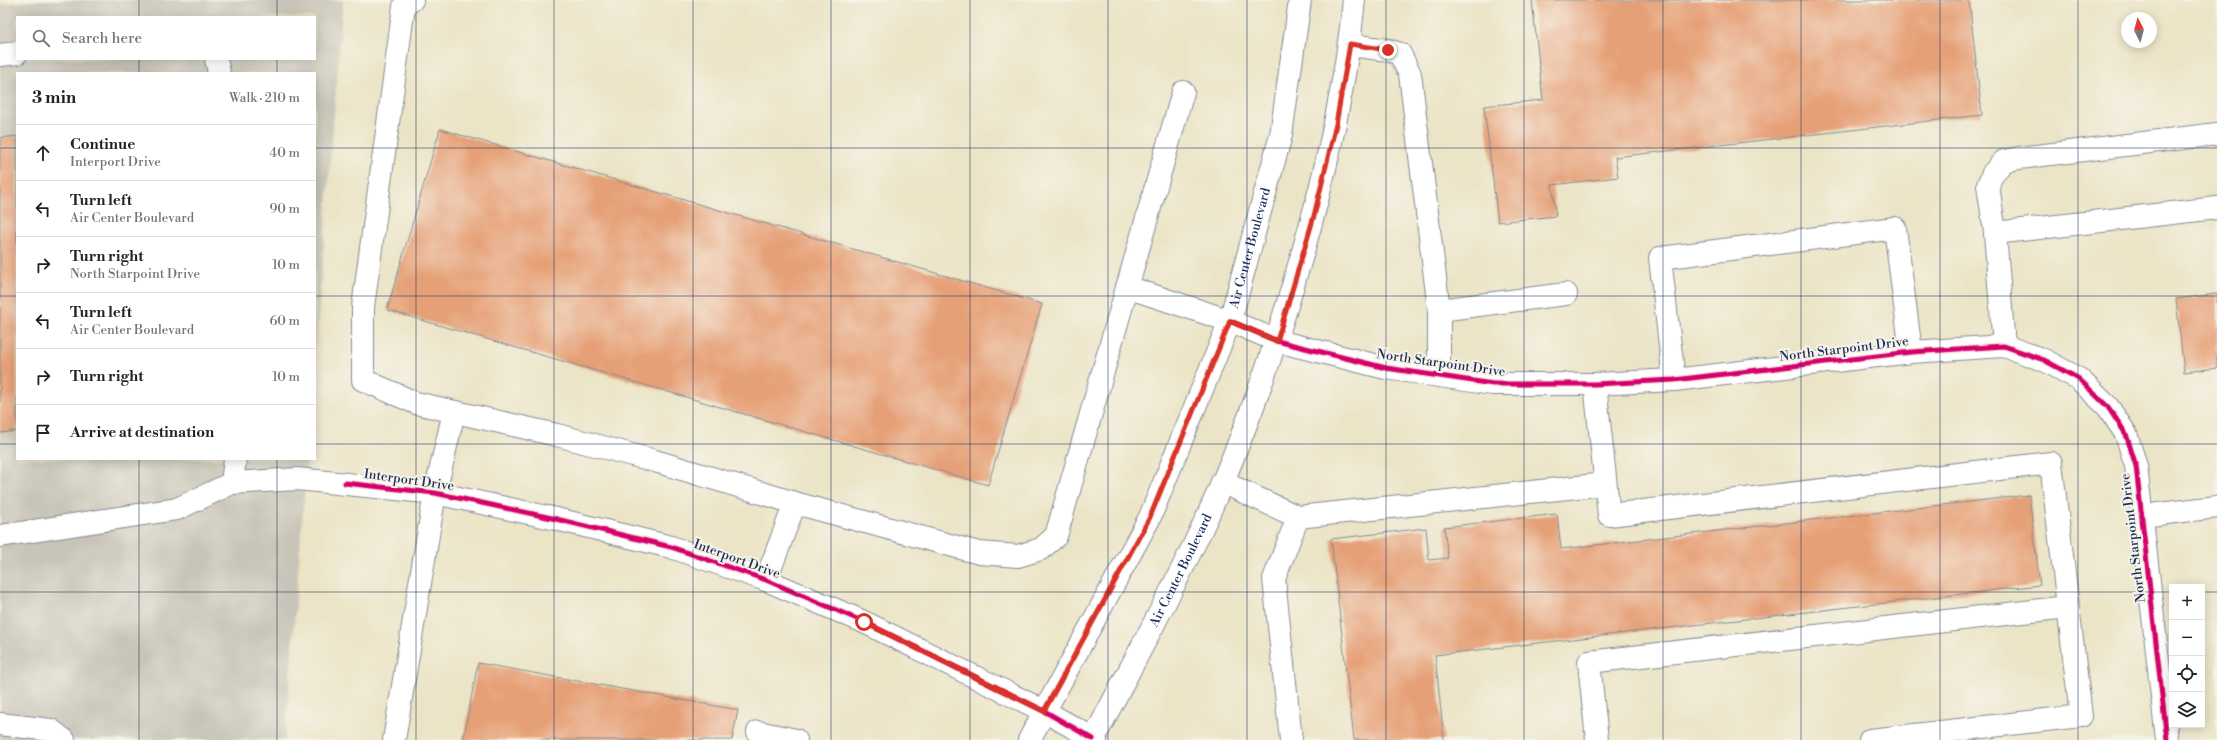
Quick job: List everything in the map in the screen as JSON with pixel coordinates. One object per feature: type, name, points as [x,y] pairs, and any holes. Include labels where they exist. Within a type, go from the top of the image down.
[{"type":"street","points":[[412,0],[404,6],[363,307],[363,380],[416,403],[557,435],[654,460],[795,503],[979,554],[1018,556],[1041,549],[1056,536],[1183,92]]},
{"type":"street","name":"Air Center Boulevard","points":[[1029,740],[1150,517],[1230,321],[1281,135],[1300,0]]},
{"type":"street","name":"Air Center Boulevard","points":[[1094,740],[1202,528],[1237,449],[1277,341],[1314,216],[1336,124],[1350,44],[1354,0]]},
{"type":"street","points":[[1350,44],[1388,50],[1400,54],[1410,74],[1439,310],[1439,376]]},
{"type":"street","points":[[0,55],[16,53]]},
{"type":"street","points":[[216,60],[219,72]]},
{"type":"street","points":[[2004,346],[1995,234],[1988,185],[1993,173],[2004,162],[2019,158],[2217,134]]},
{"type":"street","points":[[1995,234],[2217,208]]},
{"type":"street","points":[[1674,380],[1660,258],[1895,228],[1911,352]]},
{"type":"street","name":"North Starpoint Drive","points":[[1127,286],[1230,321],[1277,341],[1386,368],[1493,384],[1595,384],[1674,380],[1911,352],[2004,346],[2044,360],[2079,379],[2108,407],[2126,434],[2136,466],[2167,740]]},
{"type":"street","points":[[1439,310],[1566,294]]},
{"type":"street","points":[[1595,384],[1608,515],[2051,463],[2080,716],[1870,740]]},
{"type":"street","points":[[394,740],[435,493],[454,412]]},
{"type":"street","points":[[0,536],[177,509],[232,483],[235,460]]},
{"type":"street","name":"Interport Drive","points":[[232,483],[297,479],[435,493],[552,518],[671,547],[766,580],[864,622],[1044,711],[1094,740]]},
{"type":"street","points":[[1222,482],[1298,517],[1605,484]]},
{"type":"street","points":[[766,580],[795,503]]},
{"type":"street","points":[[2142,516],[2217,507]]},
{"type":"street","points":[[1291,740],[1274,579],[1298,517]]},
{"type":"street","points":[[1597,740],[1589,662],[2067,607]]},
{"type":"street","points":[[0,724],[51,730],[64,740]]},
{"type":"street","points":[[758,732],[796,740]]},
{"type":"shaded area","points":[[41,0],[343,0],[316,342],[316,72],[16,72],[16,460],[307,460],[285,740],[0,740],[0,5]]},
{"type":"building","points":[[1532,0],[1969,0],[1982,115],[1615,157],[1618,177],[1552,185],[1556,216],[1498,222],[1484,106],[1543,100]]},
{"type":"building","points":[[440,129],[1042,304],[988,485],[387,310]]},
{"type":"building","points":[[16,136],[16,431],[0,433],[0,138]]},
{"type":"building","points":[[2217,294],[2217,368],[2184,372],[2176,299]]},
{"type":"building","points":[[2029,495],[2040,585],[1435,655],[1444,740],[1354,740],[1331,539],[1426,528],[1429,560],[1448,558],[1444,527],[1557,514],[1561,549]]},
{"type":"building","points":[[478,663],[738,710],[732,740],[463,740]]},
{"type":"cycle path","points":[[1230,321],[1277,341],[1386,368],[1493,384],[1595,384],[1674,380],[1911,352],[2004,346],[2044,360],[2079,379],[2108,407],[2126,434],[2136,466],[2167,740]]},
{"type":"cycle path","points":[[345,483],[435,493],[552,518],[671,547],[766,580],[864,622],[1044,711],[1093,739]]},
{"type":"route","points":[[864,622],[1044,711],[1150,517],[1230,321],[1277,341],[1314,216],[1336,124],[1350,44],[1388,50]]}]
